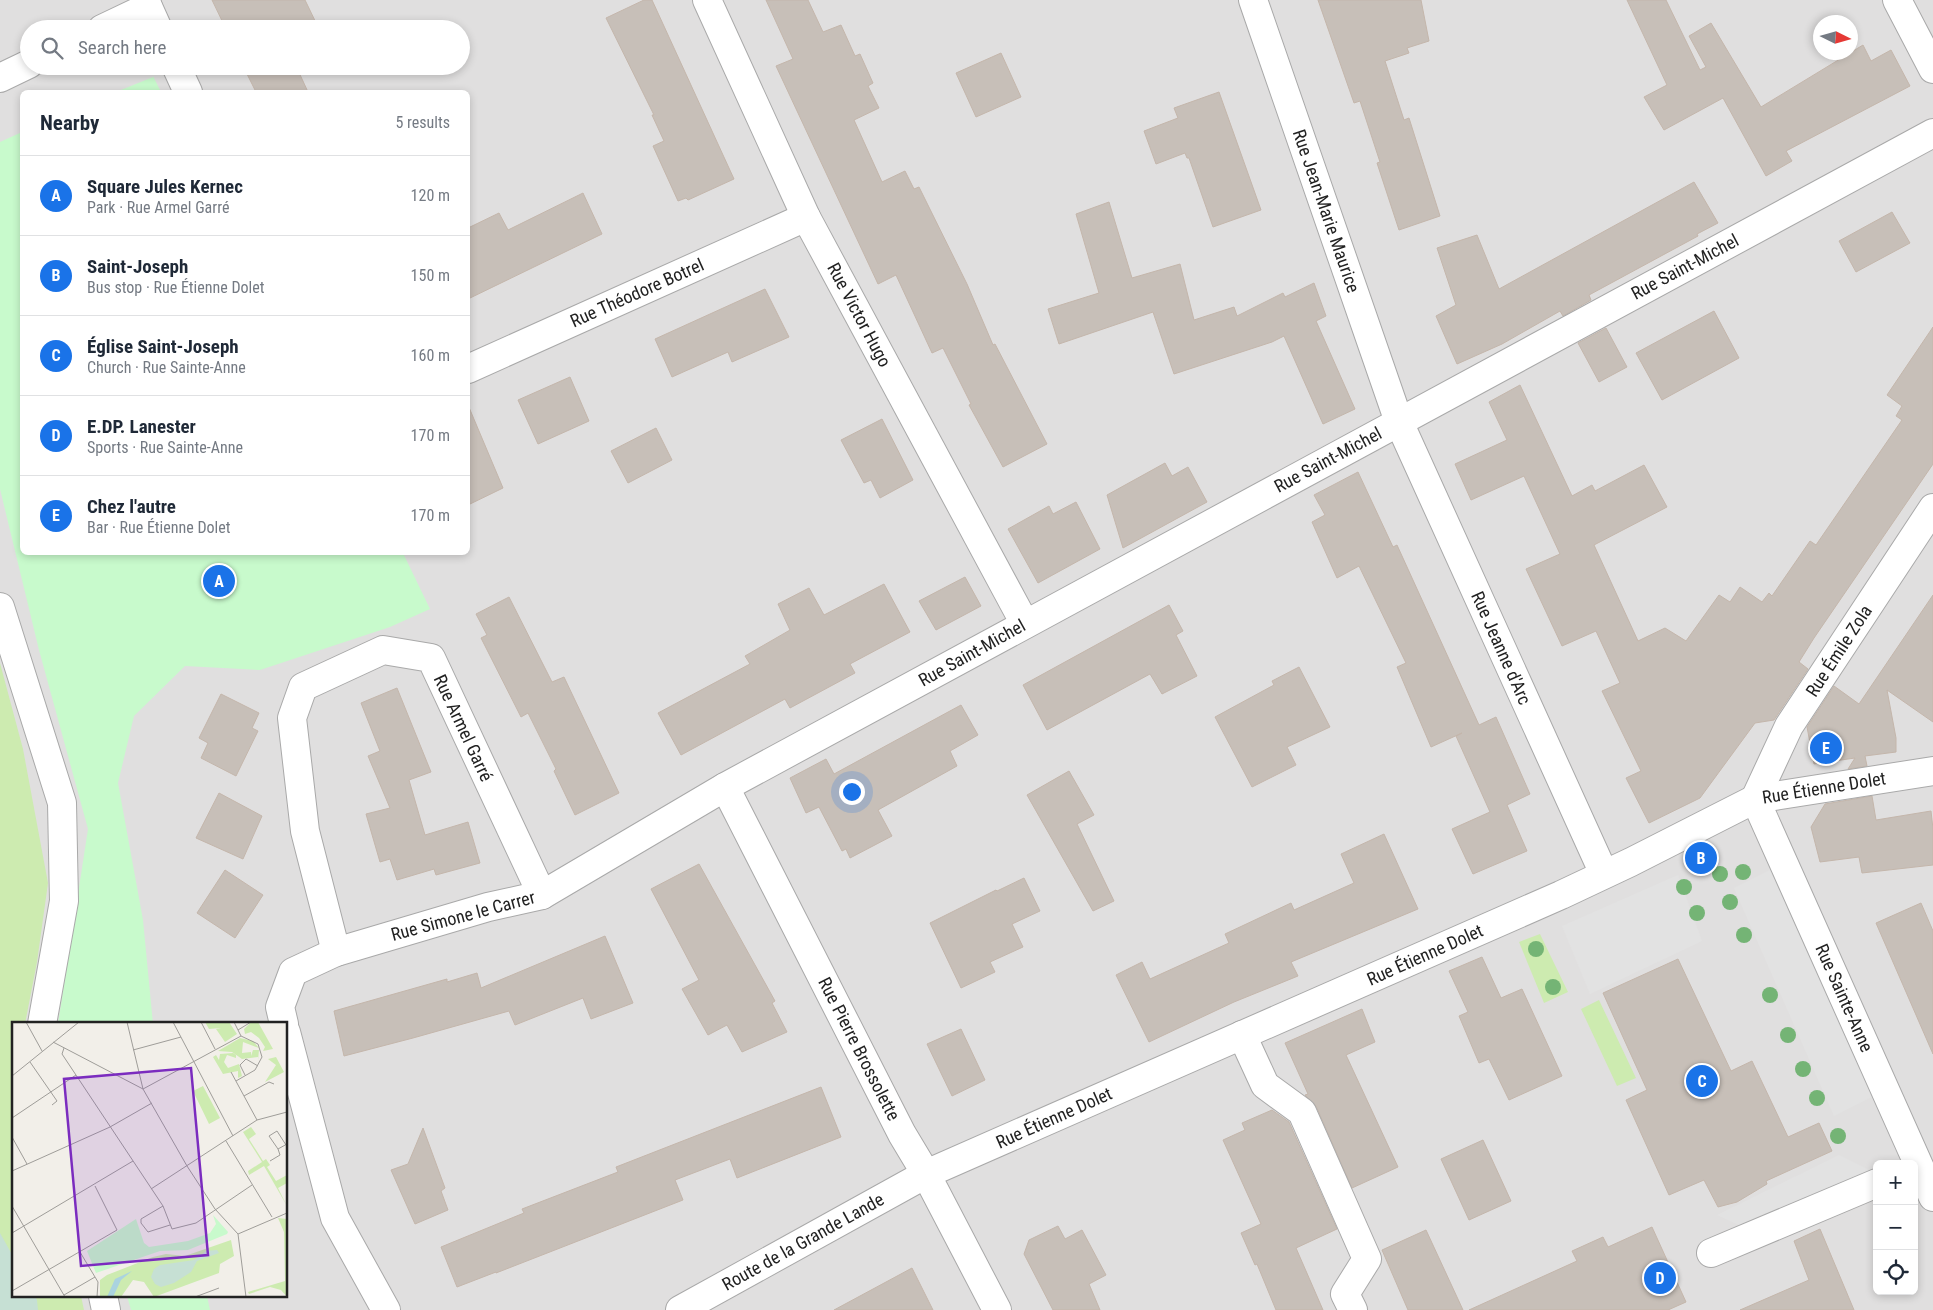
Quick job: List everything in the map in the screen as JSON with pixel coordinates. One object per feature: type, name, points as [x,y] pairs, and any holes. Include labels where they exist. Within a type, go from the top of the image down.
[{"type":"street","name":"Rue Victor Hugo","points":[[707,0],[806,216],[1025,624]]},
{"type":"street","name":"Rue Jean-Marie Maurice","points":[[1253,0],[1399,422]]},
{"type":"street","points":[[1897,0],[1933,69]]},
{"type":"street","points":[[127,20],[150,12]]},
{"type":"street","points":[[0,78],[20,68]]},
{"type":"street","points":[[180,75],[187,90]]},
{"type":"street","name":"Rue Saint-Michel","points":[[724,787],[1933,133]]},
{"type":"street","name":"Rue Théodore Botrel","points":[[470,368],[806,216]]},
{"type":"street","name":"Rue Jeanne d'Arc","points":[[1399,422],[1604,874]]},
{"type":"street","name":"Rue Émile Zola","points":[[1755,799],[1789,726],[1933,508]]},
{"type":"street","points":[[0,607],[62,803],[64,901],[42,1022]]},
{"type":"street","name":"Rue Armel Garré","points":[[336,952],[305,831],[292,718],[303,687],[383,650],[431,658],[542,895]]},
{"type":"street","name":"Rue Étienne Dolet","points":[[926,1174],[1561,895],[1755,799],[1933,771]]},
{"type":"street","name":"Rue Simone le Carrer","points":[[284,1022],[280,1007],[294,972],[336,952],[488,906],[542,895],[724,787]]},
{"type":"street","name":"Rue Pierre Brossolette","points":[[724,787],[902,1134],[926,1174],[997,1310]]},
{"type":"street","name":"Rue Sainte-Anne","points":[[1755,799],[1913,1160]]},
{"type":"street","points":[[1242,1035],[1265,1085],[1302,1112],[1367,1259],[1346,1294],[1353,1310]]},
{"type":"street","points":[[288,1040],[335,1218],[386,1310]]},
{"type":"street","name":"Rue Sainte-Anne","points":[[1918,1170],[1933,1197]]},
{"type":"street","name":"Route de la Grande Lande","points":[[680,1310],[926,1174]]},
{"type":"street","points":[[1711,1252],[1873,1185]]},
{"type":"shaded area","points":[[0,0],[1933,0],[1933,1310],[0,1310]]},
{"type":"shaded area","points":[[1784,863],[1885,1090],[1834,1116],[1734,888]]},
{"type":"shaded area","points":[[1678,875],[1702,941],[1590,994],[1562,926]]},
{"type":"shaded area","points":[[1839,1155],[1873,1172],[1873,1176],[1756,1233],[1717,1215]]},
{"type":"green space","points":[[153,77],[160,90],[121,90]]},
{"type":"green space","points":[[20,133],[20,555],[404,555],[430,609],[390,627],[260,670],[185,666],[134,716],[118,783],[143,920],[153,1022],[58,1022],[88,829],[39,650],[0,489],[0,142]]},
{"type":"green space","points":[[0,663],[23,749],[48,883],[37,962],[25,1022],[12,1022],[12,1298],[81,1298],[84,1310],[0,1310]]},
{"type":"green space","points":[[1540,934],[1568,992],[1544,1003],[1519,942]]},
{"type":"green space","points":[[1599,1000],[1636,1078],[1617,1086],[1581,1009]]},
{"type":"green space","points":[[0,1233],[12,1254],[12,1298],[36,1298],[38,1310],[0,1310]]},
{"type":"green space","points":[[128,1298],[207,1298],[210,1310],[131,1310]]},
{"type":"building","points":[[212,0],[305,0],[315,20],[222,20]]},
{"type":"building","points":[[644,0],[652,0],[734,179],[688,200],[686,198],[678,201],[653,146],[664,141],[652,115],[654,115],[606,18]]},
{"type":"building","points":[[766,0],[808,0],[823,32],[841,25],[855,56],[860,54],[873,83],[868,86],[879,108],[854,120],[882,182],[905,171],[914,189],[919,187],[967,284],[993,345],[995,344],[1047,444],[1003,467],[969,405],[971,404],[943,348],[932,353],[896,275],[878,284],[776,66],[793,59]]},
{"type":"building","points":[[1318,0],[1421,0],[1429,41],[1407,48],[1409,53],[1385,61],[1404,120],[1409,118],[1440,216],[1399,230],[1377,163],[1380,162],[1360,101],[1354,103]]},
{"type":"building","points":[[1627,0],[1666,0],[1700,70],[1706,67],[1689,36],[1711,23],[1761,107],[1838,60],[1858,60],[1858,48],[1863,45],[1871,61],[1891,50],[1910,86],[1786,151],[1792,161],[1766,176],[1723,98],[1664,130],[1644,97],[1667,85]]},
{"type":"building","points":[[1001,53],[1021,97],[976,117],[956,73]]},
{"type":"building","points":[[248,75],[300,75],[307,90],[255,90]]},
{"type":"building","points":[[1219,92],[1261,210],[1213,227],[1189,158],[1187,158],[1185,153],[1156,164],[1144,131],[1178,118],[1174,108]]},
{"type":"building","points":[[1694,182],[1718,223],[1697,234],[1698,236],[1589,295],[1591,300],[1563,316],[1560,311],[1502,344],[1457,364],[1436,316],[1456,305],[1437,248],[1477,235],[1499,289]]},
{"type":"building","points":[[583,193],[602,234],[470,298],[470,227],[499,213],[508,230]]},
{"type":"building","points":[[1109,202],[1132,278],[1180,264],[1194,320],[1234,307],[1237,316],[1283,293],[1285,297],[1314,283],[1326,316],[1316,321],[1355,409],[1323,424],[1284,336],[1272,342],[1174,374],[1153,312],[1059,344],[1048,309],[1099,293],[1076,214]]},
{"type":"building","points":[[1892,212],[1910,243],[1856,272],[1839,241]]},
{"type":"building","points":[[765,289],[789,337],[732,362],[728,352],[672,377],[655,339]]},
{"type":"building","points":[[1714,311],[1739,358],[1662,400],[1636,353]]},
{"type":"building","points":[[1933,327],[1933,464],[1799,662],[1808,669],[1774,720],[1755,723],[1700,798],[1649,823],[1626,778],[1641,771],[1602,691],[1620,683],[1596,631],[1562,646],[1526,569],[1560,554],[1524,476],[1471,500],[1455,464],[1507,440],[1489,402],[1520,385],[1572,496],[1592,485],[1595,491],[1644,465],[1667,507],[1594,545],[1638,641],[1665,628],[1686,641],[1719,595],[1730,602],[1740,587],[1762,602],[1769,593],[1772,596],[1810,541],[1816,545],[1902,420],[1896,416],[1902,406],[1887,395]]},
{"type":"building","points":[[1606,328],[1627,367],[1599,382],[1578,343]]},
{"type":"building","points":[[570,377],[589,421],[538,444],[518,400]]},
{"type":"building","points":[[470,410],[503,488],[470,504]]},
{"type":"building","points":[[882,419],[913,480],[880,498],[871,480],[864,483],[841,440]]},
{"type":"building","points":[[656,428],[672,460],[628,483],[611,451]]},
{"type":"building","points":[[1165,463],[1172,476],[1188,467],[1207,502],[1123,548],[1107,495]]},
{"type":"building","points":[[1358,472],[1393,547],[1397,545],[1479,725],[1496,717],[1530,794],[1507,805],[1527,851],[1473,874],[1452,829],[1490,812],[1456,736],[1462,733],[1431,747],[1397,667],[1406,663],[1359,566],[1337,578],[1312,522],[1325,515],[1314,495]]},
{"type":"building","points":[[1076,502],[1100,549],[1038,583],[1008,529],[1049,506],[1053,514]]},
{"type":"building","points":[[965,577],[981,606],[936,630],[919,601]]},
{"type":"building","points":[[884,584],[910,632],[850,664],[855,673],[790,708],[785,699],[681,755],[658,713],[750,664],[745,656],[790,630],[778,604],[809,588],[824,615]]},
{"type":"building","points":[[1933,595],[1933,722],[1887,690],[1896,738],[1896,752],[1865,756],[1867,766],[1848,769],[1855,758],[1814,764],[1807,727],[1834,686],[1859,704]]},
{"type":"building","points":[[509,597],[552,682],[564,677],[619,793],[575,815],[554,771],[556,769],[528,713],[521,717],[481,638],[487,635],[476,614]]},
{"type":"building","points":[[1169,605],[1183,631],[1176,635],[1197,676],[1162,694],[1150,674],[1047,730],[1023,685]]},
{"type":"building","points":[[1299,667],[1330,727],[1287,747],[1296,765],[1252,787],[1215,717],[1274,685],[1272,681]]},
{"type":"building","points":[[397,688],[431,772],[409,780],[425,835],[468,822],[480,863],[436,875],[434,869],[397,880],[390,859],[380,862],[366,814],[390,808],[368,756],[380,751],[361,703]]},
{"type":"building","points":[[221,694],[259,713],[252,728],[258,731],[236,776],[201,758],[208,743],[199,738]]},
{"type":"building","points":[[961,705],[978,735],[950,751],[957,766],[878,810],[892,836],[850,858],[846,849],[842,851],[819,807],[806,813],[790,778],[826,759],[834,774]]},
{"type":"building","points":[[1069,771],[1094,815],[1077,824],[1114,901],[1093,911],[1027,795]]},
{"type":"building","points":[[219,793],[262,816],[243,859],[196,838]]},
{"type":"building","points":[[1872,796],[1876,820],[1931,811],[1933,865],[1862,873],[1859,857],[1820,862],[1811,827],[1825,804]]},
{"type":"building","points":[[1384,834],[1418,909],[1291,962],[1298,976],[1234,1002],[1149,1042],[1116,975],[1142,962],[1150,979],[1229,943],[1225,934],[1291,903],[1294,910],[1354,883],[1341,854]]},
{"type":"building","points":[[699,864],[775,1001],[772,1003],[787,1032],[742,1052],[727,1025],[708,1035],[682,989],[699,980],[651,889]]},
{"type":"building","points":[[225,870],[263,895],[235,938],[197,913]]},
{"type":"building","points":[[1024,878],[1040,911],[1012,924],[1023,947],[990,962],[995,972],[961,988],[930,923]]},
{"type":"building","points":[[1921,903],[1933,931],[1933,1054],[1876,923]]},
{"type":"building","points":[[605,936],[633,1003],[591,1019],[583,998],[515,1025],[509,1011],[344,1056],[334,1011],[447,979],[447,982],[477,973],[481,988]]},
{"type":"building","points":[[1482,957],[1501,998],[1522,989],[1562,1076],[1509,1100],[1489,1059],[1479,1063],[1459,1016],[1468,1012],[1449,971]]},
{"type":"building","points":[[1678,959],[1731,1071],[1752,1061],[1788,1137],[1819,1123],[1832,1151],[1766,1181],[1767,1184],[1737,1202],[1718,1207],[1704,1180],[1669,1195],[1626,1100],[1647,1090],[1603,993]]},
{"type":"building","points":[[1362,1009],[1375,1042],[1346,1055],[1398,1167],[1352,1188],[1316,1106],[1305,1095],[1308,1094],[1285,1043]]},
{"type":"building","points":[[961,1029],[985,1080],[952,1096],[927,1044]]},
{"type":"building","points":[[821,1087],[841,1137],[737,1178],[730,1159],[675,1180],[683,1200],[457,1287],[441,1247],[524,1213],[522,1209],[618,1172],[616,1167]]},
{"type":"building","points":[[1272,1110],[1289,1122],[1337,1229],[1296,1248],[1323,1310],[1276,1310],[1257,1264],[1255,1265],[1241,1233],[1261,1224],[1223,1140],[1245,1130],[1242,1123]]},
{"type":"building","points":[[423,1128],[445,1188],[441,1191],[448,1210],[415,1224],[391,1170],[408,1164]]},
{"type":"building","points":[[1483,1140],[1511,1201],[1469,1220],[1441,1159]]},
{"type":"building","points":[[1058,1226],[1065,1239],[1082,1230],[1106,1275],[1089,1284],[1100,1310],[1053,1310],[1024,1254],[1029,1240]]},
{"type":"building","points":[[1652,1227],[1686,1302],[1668,1310],[1469,1310],[1577,1261],[1572,1251],[1603,1237],[1608,1247]]},
{"type":"building","points":[[1820,1229],[1854,1310],[1740,1310],[1809,1280],[1794,1241]]},
{"type":"building","points":[[1426,1230],[1463,1310],[1408,1310],[1382,1250]]},
{"type":"building","points":[[912,1268],[933,1310],[834,1310]]},
{"type":"place","name":"Square Jules Kernec","points":[[219,581]]},
{"type":"place","name":"Chez l'autre","points":[[1826,748]]},
{"type":"place","name":"Saint-Joseph","points":[[1701,858]]},
{"type":"place","name":"Église Saint-Joseph","points":[[1702,1081]]},
{"type":"place","name":"E.DP. Lanester","points":[[1660,1278]]}]
